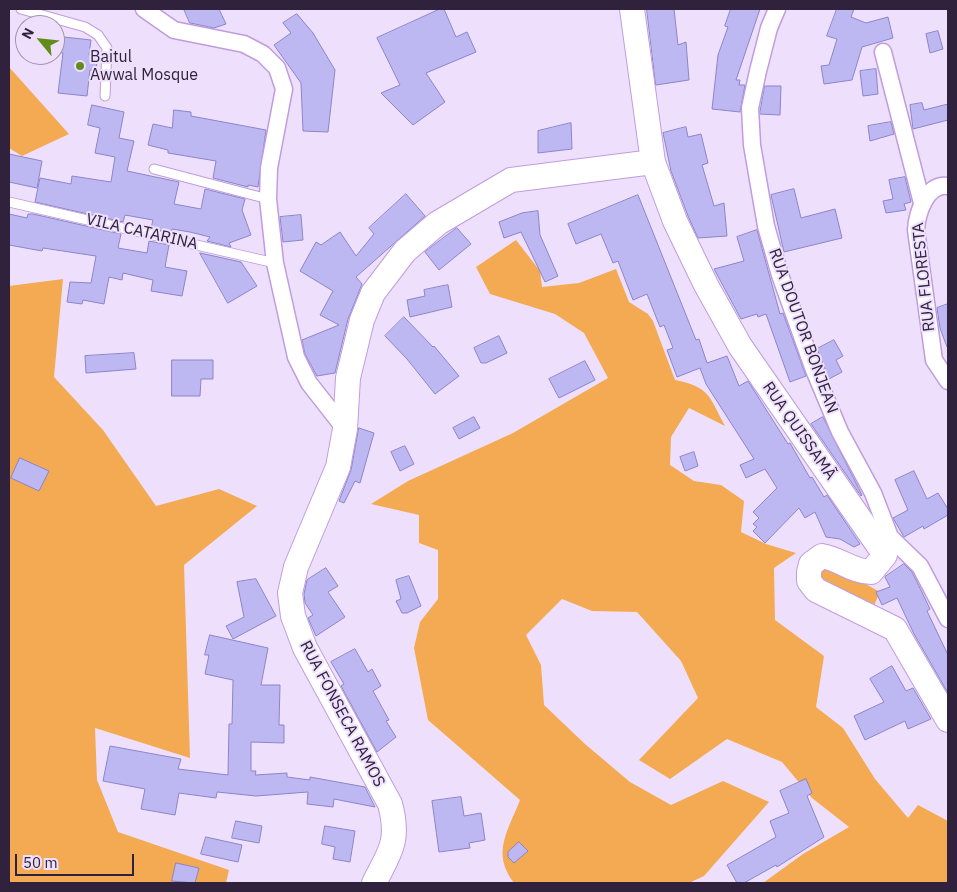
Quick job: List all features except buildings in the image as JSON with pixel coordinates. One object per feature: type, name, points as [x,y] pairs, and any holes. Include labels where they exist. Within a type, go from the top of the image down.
[{"type":"street","points":[[144,9],[174,30],[244,44],[263,54],[277,68],[284,89],[269,168],[268,199],[275,263],[296,357],[309,383],[345,429]]},
{"type":"street","name":"RUA QUISSAMÃ","points":[[632,9],[653,162],[675,221],[706,285],[740,346],[888,546]]},
{"type":"street","name":"RUA DOUTOR BONJEAN","points":[[777,9],[760,62],[750,108],[752,145],[766,226],[780,275],[814,370],[840,432],[873,493],[888,546]]},
{"type":"street","points":[[883,52],[922,202]]},
{"type":"street","name":"RUA FONSECA RAMOS","points":[[374,883],[393,847],[396,825],[390,804],[376,774],[305,648],[294,616],[290,594],[296,567],[338,467],[345,429],[348,378],[362,320],[373,293],[405,251],[438,223],[511,180],[653,162]]},
{"type":"street","name":"RUA FLORESTA","points":[[948,186],[933,191],[922,202],[917,215],[916,230],[934,360],[948,381]]},
{"type":"street","points":[[948,619],[920,566],[888,546],[871,572],[862,572],[834,558],[822,556],[811,564],[809,582],[821,594],[895,630],[948,720]]},
{"type":"lane","points":[[21,9],[85,28],[98,36],[108,48],[105,96]]},
{"type":"lane","points":[[154,170],[268,199]]},
{"type":"lane","name":"VILA CATARINA","points":[[9,202],[275,263]]},
{"type":"shaded area","points":[[9,67],[69,134],[22,156],[9,148]]},
{"type":"shaded area","points":[[516,240],[540,271],[542,287],[579,283],[616,269],[629,302],[648,314],[653,321],[675,380],[695,386],[707,394],[725,426],[689,408],[671,437],[670,465],[694,481],[721,485],[744,501],[741,532],[766,544],[796,553],[774,568],[775,620],[824,656],[816,707],[843,728],[875,779],[908,818],[918,805],[948,821],[948,883],[763,883],[803,854],[849,827],[812,798],[782,762],[727,739],[670,779],[639,760],[698,698],[681,661],[637,612],[592,611],[562,599],[526,635],[541,665],[544,705],[585,744],[630,782],[671,805],[723,781],[769,802],[704,876],[689,883],[514,883],[507,872],[503,852],[507,832],[520,800],[428,720],[414,648],[420,622],[438,599],[438,550],[419,543],[419,515],[371,504],[408,481],[513,433],[608,378],[584,333],[555,314],[490,294],[476,267]]},
{"type":"shaded area","points":[[63,279],[54,377],[103,430],[156,506],[219,489],[257,506],[184,565],[190,758],[95,728],[97,780],[118,832],[229,870],[226,883],[9,883],[9,286]]},
{"type":"shaded area","points":[[822,566],[835,567],[880,592],[872,610],[822,585],[819,572]]},
{"type":"place","name":"Baitul Awwal Mosque","points":[[80,66]]}]
